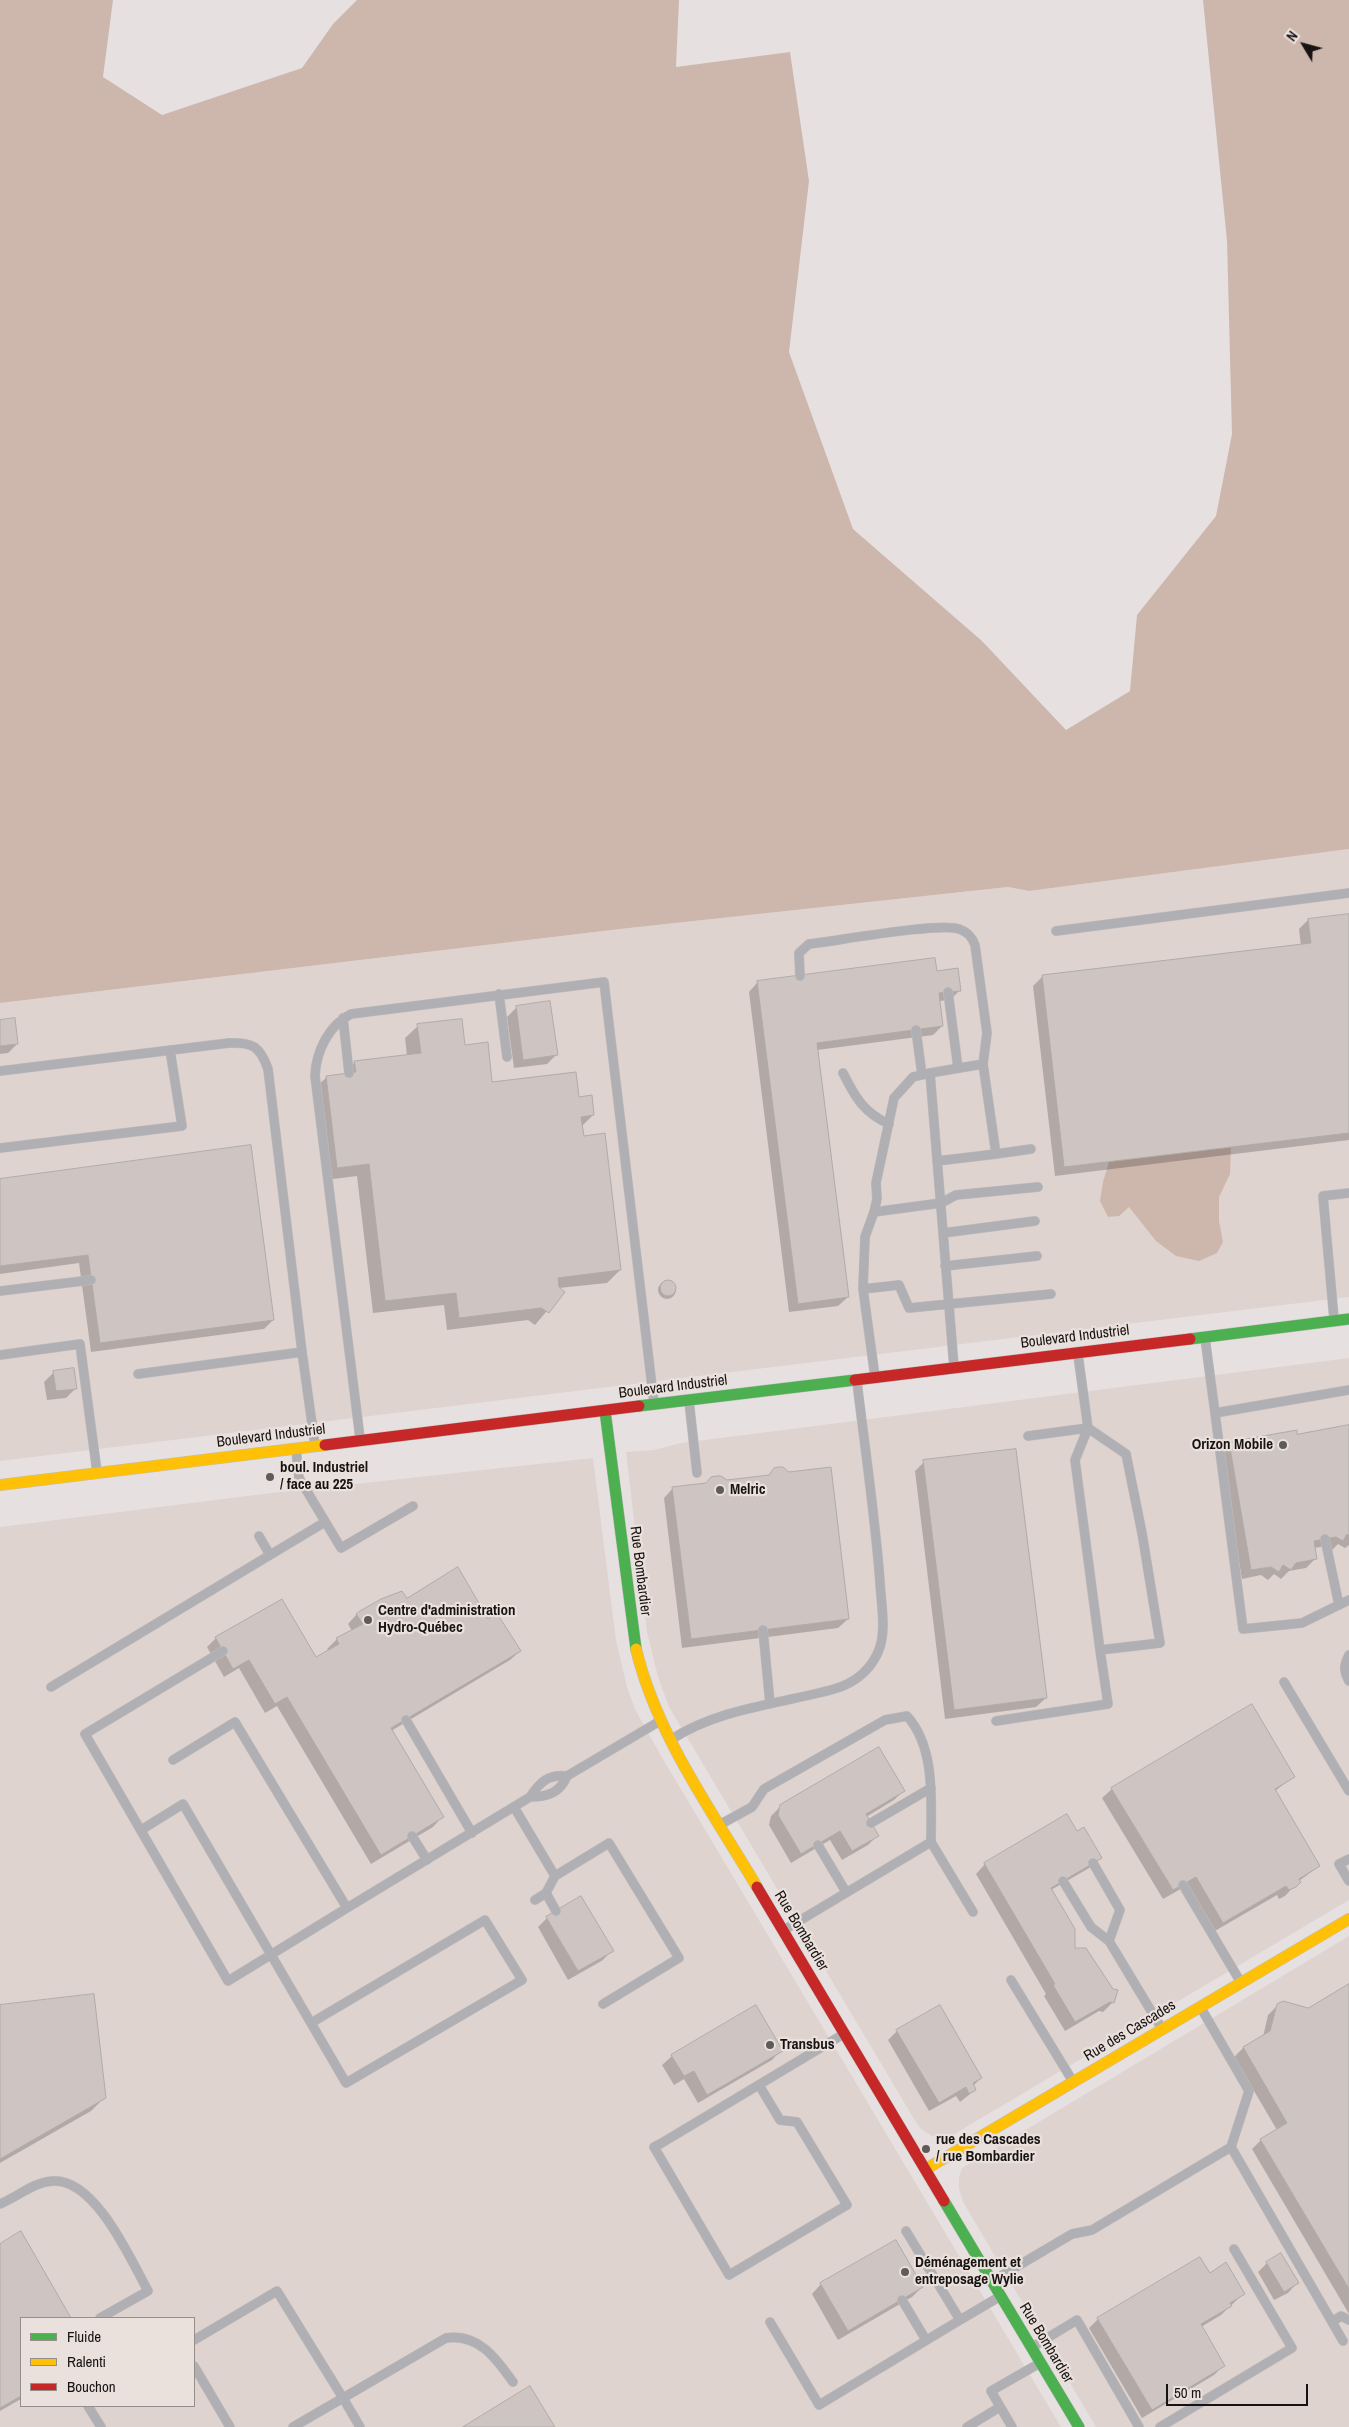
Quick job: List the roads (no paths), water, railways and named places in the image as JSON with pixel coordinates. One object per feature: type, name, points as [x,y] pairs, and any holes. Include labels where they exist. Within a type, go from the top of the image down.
[{"type":"street","name":"Boulevard Industriel","points":[[0,1485],[1349,1318]]},
{"type":"street","name":"Rue Bombardier","points":[[605,1411],[633,1635],[640,1667],[660,1721],[1001,2296],[1074,2423]]},
{"type":"street","name":"Rue des Cascades","points":[[926,2169],[1349,1919]]},
{"type":"lane","points":[[1056,931],[1349,893]]},
{"type":"lane","points":[[800,976],[799,953],[809,944],[927,929],[958,928],[972,938],[975,945],[987,1033],[983,1064],[996,1154]]},
{"type":"lane","points":[[360,1440],[315,1076],[318,1054],[326,1039],[343,1018],[360,1012],[499,994],[604,982],[654,1404]]},
{"type":"lane","points":[[948,992],[958,1068]]},
{"type":"lane","points":[[499,994],[507,1057]]},
{"type":"lane","points":[[343,1018],[350,1073]]},
{"type":"lane","points":[[916,1030],[926,1074],[938,1161],[947,1304],[954,1368]]},
{"type":"lane","points":[[0,1072],[244,1042],[256,1047],[264,1058],[268,1069],[314,1446]]},
{"type":"lane","points":[[0,1148],[182,1126],[170,1050]]},
{"type":"lane","points":[[875,1377],[863,1290],[864,1237],[877,1199],[876,1183],[894,1098],[913,1077],[983,1064]]},
{"type":"lane","points":[[843,1074],[857,1101],[865,1110],[889,1124]]},
{"type":"lane","points":[[938,1161],[1031,1150]]},
{"type":"lane","points":[[874,1212],[940,1203],[956,1195],[1038,1187]]},
{"type":"lane","points":[[1335,1321],[1323,1196],[1349,1193]]},
{"type":"lane","points":[[943,1233],[1035,1221]]},
{"type":"lane","points":[[945,1266],[1037,1256]]},
{"type":"lane","points":[[0,1291],[91,1280]]},
{"type":"lane","points":[[863,1290],[899,1285],[909,1308],[1051,1294]]},
{"type":"lane","points":[[1205,1335],[1242,1629],[1302,1623],[1349,1600]]},
{"type":"lane","points":[[0,1355],[80,1344],[97,1472]]},
{"type":"lane","points":[[138,1374],[302,1352]]},
{"type":"lane","points":[[996,1721],[1108,1704],[1075,1460],[1088,1428],[1077,1352]]},
{"type":"lane","points":[[670,1740],[699,1724],[836,1688],[860,1676],[873,1660],[880,1646],[883,1627],[857,1379]]},
{"type":"lane","points":[[1215,1413],[1349,1390]]},
{"type":"lane","points":[[689,1400],[696,1473]]},
{"type":"lane","points":[[1028,1436],[1088,1428],[1126,1454],[1142,1533],[1160,1643],[1100,1650]]},
{"type":"lane","points":[[296,1448],[299,1478],[341,1548],[413,1506]]},
{"type":"lane","points":[[51,1687],[325,1522]]},
{"type":"lane","points":[[259,1536],[270,1555]]},
{"type":"lane","points":[[1325,1539],[1339,1605]]},
{"type":"lane","points":[[763,1630],[770,1704]]},
{"type":"lane","points":[[223,1651],[85,1734],[228,1980],[530,1797],[539,1784],[555,1775],[566,1776],[660,1721]]},
{"type":"lane","points":[[1349,1655],[1344,1665],[1344,1672],[1349,1680]]},
{"type":"lane","points":[[1284,1682],[1349,1791]]},
{"type":"lane","points":[[720,1824],[752,1807],[764,1790],[885,1720],[898,1716],[907,1716],[913,1722],[926,1756],[931,1788],[931,1842],[973,1912]]},
{"type":"lane","points":[[406,1720],[472,1833]]},
{"type":"lane","points":[[173,1760],[235,1722],[347,1908]]},
{"type":"lane","points":[[530,1797],[546,1796],[563,1787],[566,1776]]},
{"type":"lane","points":[[871,1824],[931,1788]]},
{"type":"lane","points":[[141,1830],[183,1804],[346,2083],[522,1980],[485,1920],[311,2022]]},
{"type":"lane","points":[[514,1807],[555,1876]]},
{"type":"lane","points":[[412,1836],[427,1860]]},
{"type":"lane","points":[[784,1930],[931,1842]]},
{"type":"lane","points":[[535,1900],[546,1893],[555,1876],[609,1843],[679,1958],[603,2004]]},
{"type":"lane","points":[[818,1845],[846,1892]]},
{"type":"lane","points":[[1349,1859],[1339,1864],[1349,1881]]},
{"type":"lane","points":[[1093,1863],[1120,1910],[1109,1941]]},
{"type":"lane","points":[[1063,1881],[1091,1927],[1109,1941],[1162,2029]]},
{"type":"lane","points":[[1183,1885],[1241,1982]]},
{"type":"lane","points":[[546,1893],[556,1911]]},
{"type":"lane","points":[[1011,1980],[1073,2082]]},
{"type":"lane","points":[[992,2281],[1072,2234],[1092,2230],[1231,2147],[1249,2091],[1200,2006]]},
{"type":"lane","points":[[759,2084],[780,2120],[797,2122],[847,2205],[729,2275],[654,2147],[759,2084],[845,2034]]},
{"type":"lane","points":[[1231,2147],[1343,2341]]},
{"type":"lane","points":[[0,2204],[41,2184],[54,2180],[76,2187],[98,2207],[148,2291],[102,2317]]},
{"type":"lane","points":[[906,2231],[960,2320]]},
{"type":"lane","points":[[1160,2427],[1292,2348],[1234,2248]]},
{"type":"lane","points":[[195,2339],[276,2291],[360,2427]]},
{"type":"lane","points":[[770,2322],[820,2405],[1001,2296]]},
{"type":"lane","points":[[902,2300],[926,2340]]},
{"type":"lane","points":[[1332,2322],[1341,2316],[1349,2320]]},
{"type":"lane","points":[[1031,2347],[1078,2320],[1139,2427]]},
{"type":"lane","points":[[293,2427],[437,2342],[458,2336],[483,2346],[513,2382]]},
{"type":"lane","points":[[1012,2427],[991,2392],[1040,2363]]},
{"type":"lane","points":[[195,2368],[230,2427]]},
{"type":"lane","points":[[89,2407],[101,2427]]},
{"type":"lane","points":[[967,2427],[1000,2407]]},
{"type":"place","name":"Orizon Mobile","points":[[1283,1445]]},
{"type":"place","name":"boul. Industriel / face au 225","points":[[270,1477]]},
{"type":"place","name":"Melric","points":[[720,1490]]},
{"type":"place","name":"Centre d'administration Hydro-Québec","points":[[368,1620]]},
{"type":"place","name":"Transbus","points":[[770,2045]]},
{"type":"place","name":"rue des Cascades / rue Bombardier","points":[[926,2149]]},
{"type":"place","name":"Déménagement et entreposage Wylie","points":[[905,2272]]}]
